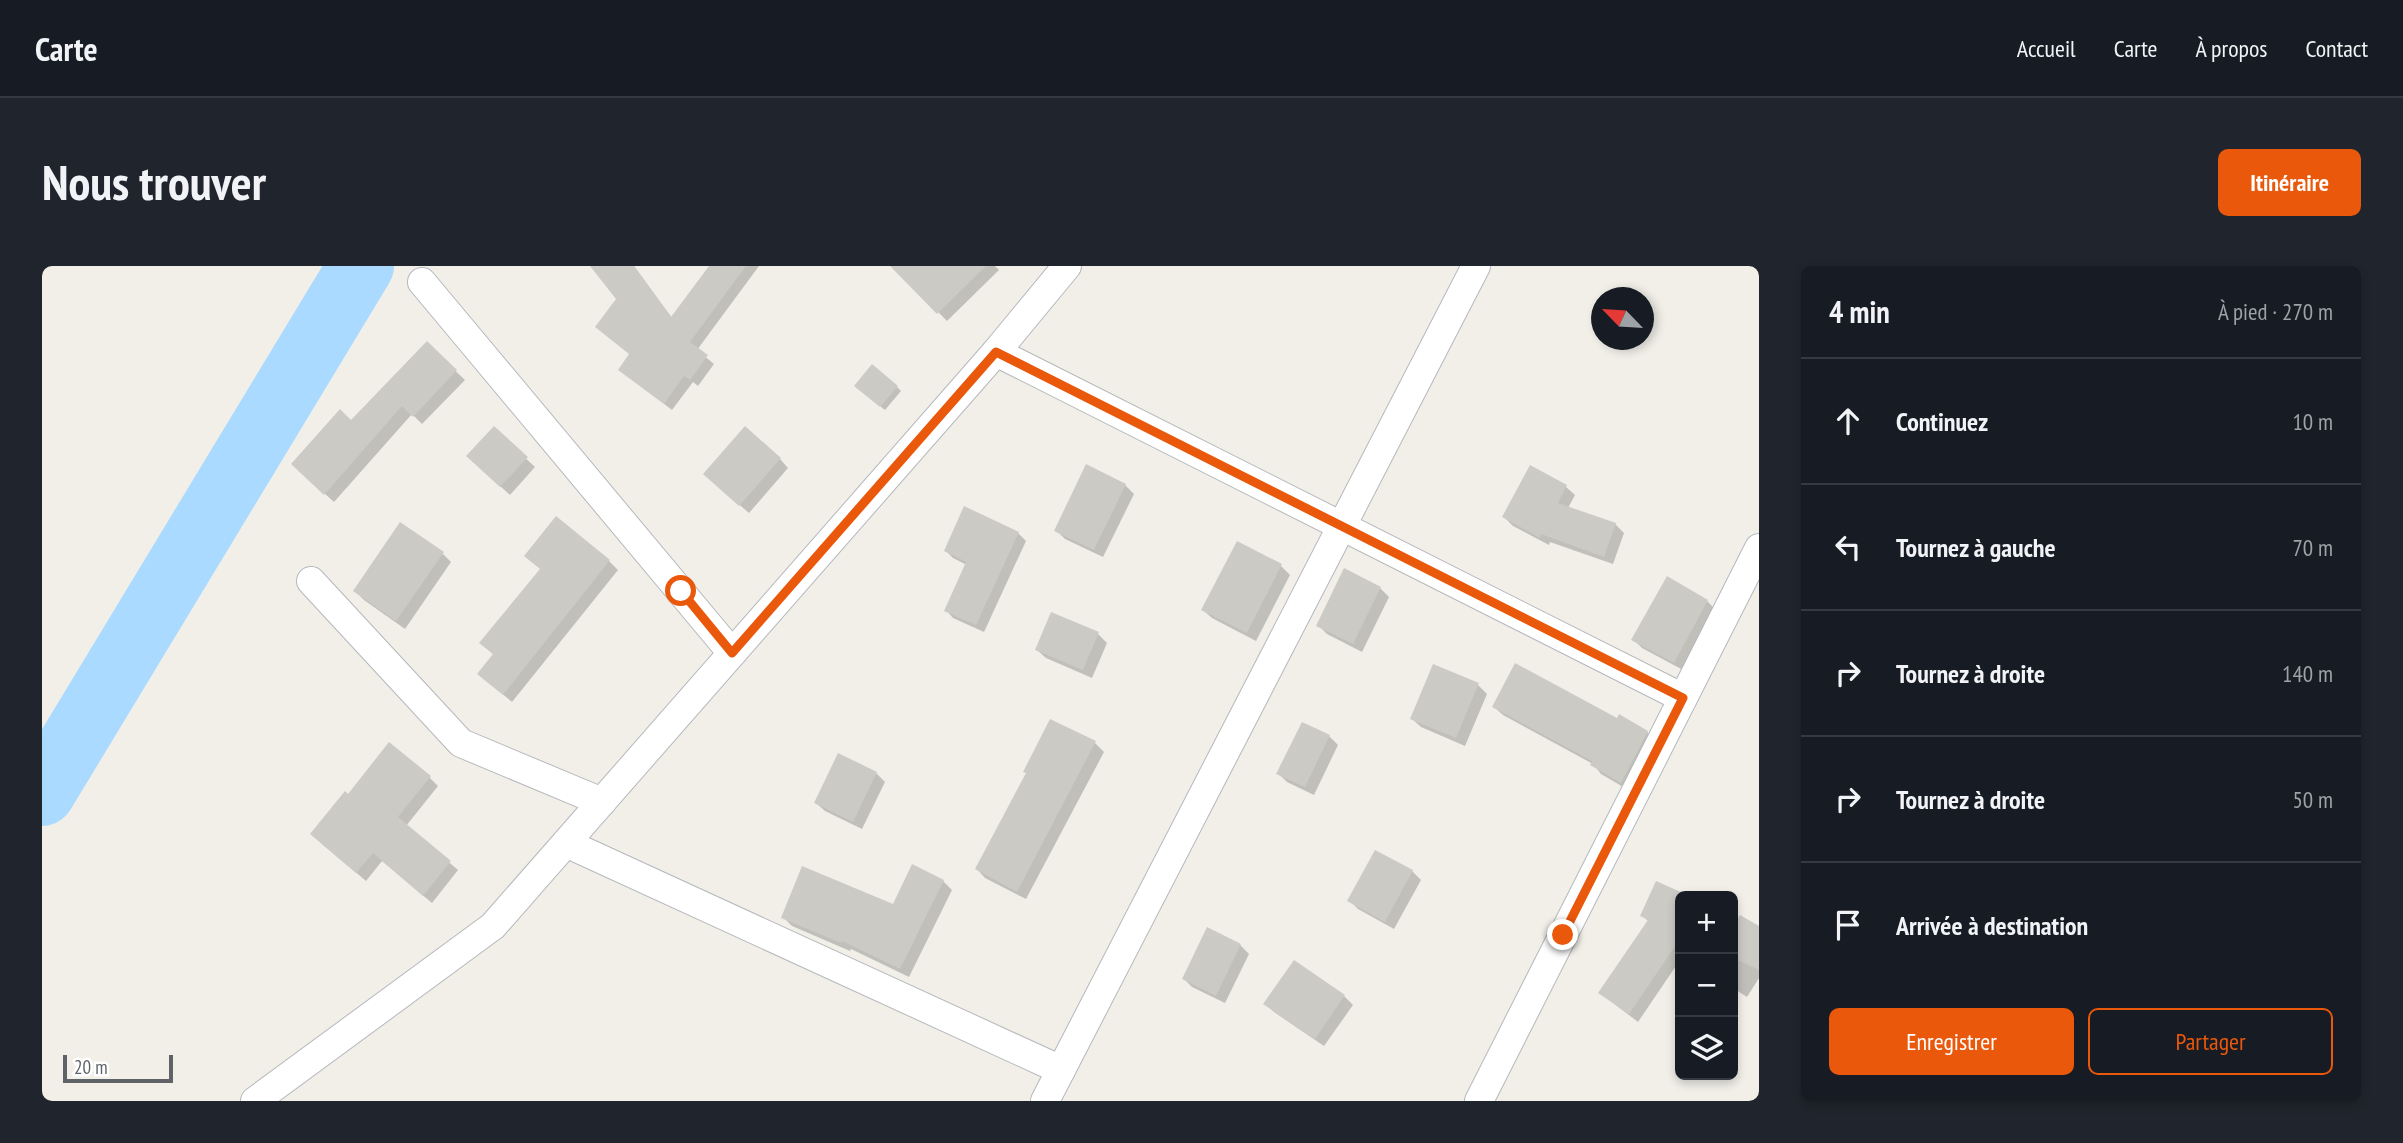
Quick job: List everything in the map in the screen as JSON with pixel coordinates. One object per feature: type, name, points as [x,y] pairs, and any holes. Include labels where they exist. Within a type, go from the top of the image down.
[{"type":"street","points":[[255,1101],[493,926],[996,352],[1068,266]]},
{"type":"street","points":[[1045,1101],[1476,266]]},
{"type":"street","points":[[422,282],[732,653]]},
{"type":"street","points":[[996,352],[1683,698]]},
{"type":"street","points":[[1479,1101],[1759,548]]},
{"type":"street","points":[[311,581],[461,743],[603,802]]},
{"type":"street","points":[[566,843],[1061,1070]]},
{"type":"building","points":[[590,266],[634,266],[671,317],[709,266],[746,266],[690,342],[708,355],[690,380],[684,376],[664,404],[618,370],[629,354],[595,327],[616,299]]},
{"type":"building","points":[[890,266],[986,266],[937,314]]},
{"type":"building","points":[[427,341],[457,370],[413,417],[402,406],[324,495],[291,464],[340,409],[351,420]]},
{"type":"building","points":[[872,364],[898,386],[880,407],[854,386]]},
{"type":"building","points":[[494,426],[528,457],[500,487],[466,456]]},
{"type":"building","points":[[745,426],[781,458],[739,506],[703,474]]},
{"type":"building","points":[[1086,464],[1126,484],[1094,550],[1054,531]]},
{"type":"building","points":[[1530,465],[1567,485],[1558,503],[1616,523],[1604,557],[1541,534],[1540,538],[1502,517]]},
{"type":"building","points":[[964,506],[1019,532],[976,625],[944,611],[966,562],[944,551]]},
{"type":"building","points":[[556,516],[610,560],[503,695],[477,674],[493,654],[479,643],[540,569],[524,556]]},
{"type":"building","points":[[400,522],[444,552],[396,621],[353,591]]},
{"type":"building","points":[[1237,541],[1282,564],[1247,633],[1201,610]]},
{"type":"building","points":[[1344,568],[1381,587],[1353,644],[1316,626]]},
{"type":"building","points":[[1667,576],[1708,600],[1674,663],[1631,640]]},
{"type":"building","points":[[1051,612],[1099,632],[1083,670],[1035,650]]},
{"type":"building","points":[[1515,663],[1617,718],[1619,714],[1648,731],[1621,783],[1590,765],[1592,761],[1492,707]]},
{"type":"building","points":[[1433,664],[1479,683],[1456,738],[1410,719]]},
{"type":"building","points":[[1050,719],[1096,741],[1017,892],[975,869],[1026,773],[1023,772]]},
{"type":"building","points":[[1302,722],[1330,735],[1305,787],[1276,774]]},
{"type":"building","points":[[389,742],[431,776],[398,817],[451,861],[423,896],[373,853],[356,873],[310,834],[345,791],[348,794]]},
{"type":"building","points":[[838,753],[877,772],[853,822],[814,803]]},
{"type":"building","points":[[1375,850],[1413,870],[1385,922],[1347,901]]},
{"type":"building","points":[[912,864],[944,880],[900,969],[842,941],[841,943],[781,918],[802,866],[893,904]]},
{"type":"building","points":[[1656,881],[1679,891],[1675,891],[1675,946],[1629,1014],[1598,993],[1648,920],[1640,916]]},
{"type":"building","points":[[1740,915],[1759,926],[1759,970],[1738,960]]},
{"type":"building","points":[[1207,927],[1241,944],[1216,996],[1182,979]]},
{"type":"building","points":[[1294,960],[1345,995],[1315,1039],[1263,1004]]},
{"type":"waterway","points":[[42,793],[361,266]]},
{"type":"route","points":[[681,591],[732,653],[996,352],[1683,698],[1563,935]]}]
